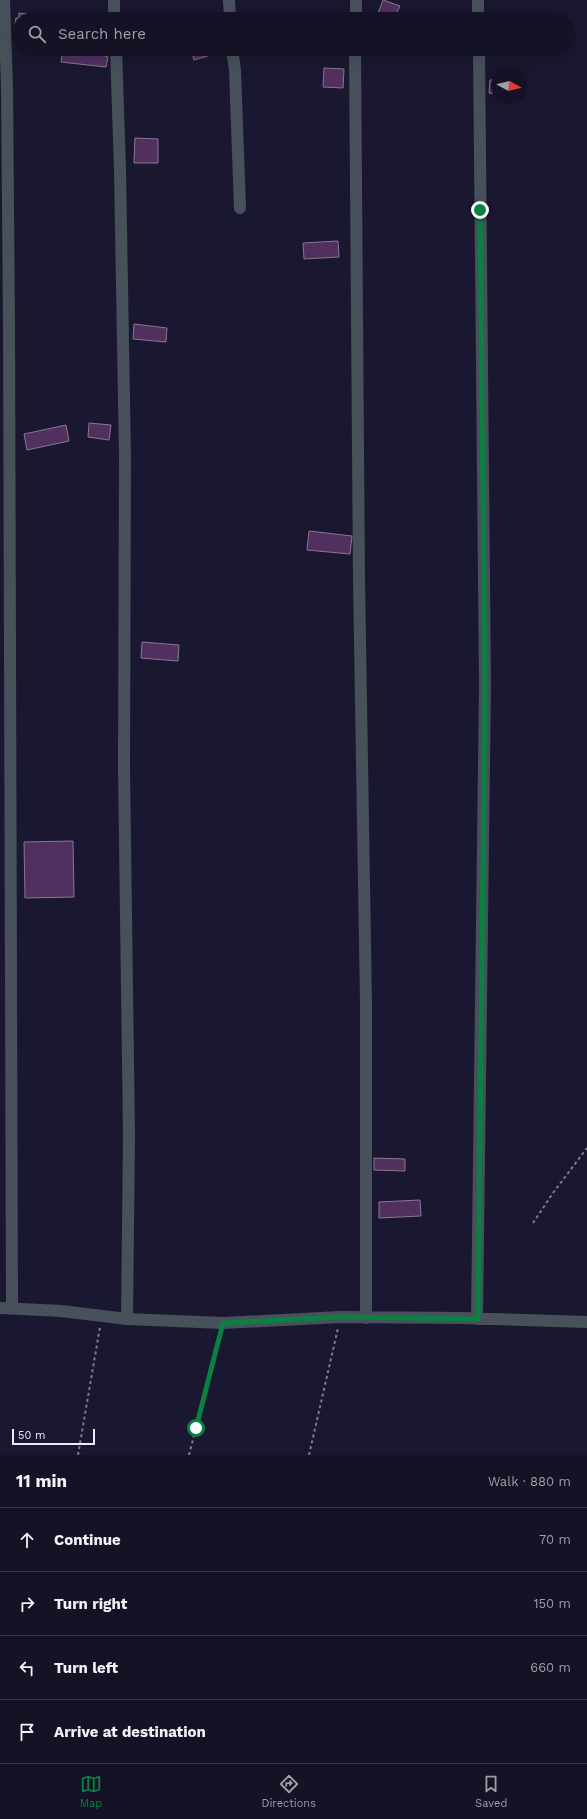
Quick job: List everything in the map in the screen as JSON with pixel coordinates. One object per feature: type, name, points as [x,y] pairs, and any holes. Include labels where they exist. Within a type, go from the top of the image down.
[{"type":"street","points":[[4,0],[7,87],[12,1307]]},
{"type":"street","points":[[114,0],[114,12]]},
{"type":"street","points":[[229,0],[230,12]]},
{"type":"street","points":[[356,0],[356,12]]},
{"type":"street","points":[[478,0],[478,12]]},
{"type":"street","points":[[116,56],[120,170],[125,457],[124,768],[129,1135],[126,1319]]},
{"type":"street","points":[[233,56],[235,70],[240,208]]},
{"type":"street","points":[[355,56],[359,581],[366,1003],[366,1318]]},
{"type":"street","points":[[478,1319],[485,685],[479,56]]},
{"type":"street","points":[[0,1308],[12,1307],[126,1319],[223,1323],[340,1317],[587,1322]]},
{"type":"path","points":[[533,1223],[553,1193],[587,1148]]},
{"type":"path","points":[[78,1455],[102,1316]]},
{"type":"path","points":[[309,1455],[340,1317]]},
{"type":"path","points":[[189,1455],[223,1323]]},
{"type":"building","points":[[383,0],[400,6],[397,12],[378,12]]},
{"type":"building","points":[[62,56],[108,57],[106,67],[61,62]]},
{"type":"building","points":[[193,56],[207,56],[194,60]]},
{"type":"building","points":[[324,68],[344,69],[343,88],[323,87]]},
{"type":"building","points":[[490,80],[491,80],[491,93],[489,93]]},
{"type":"building","points":[[135,138],[158,139],[158,163],[134,163]]},
{"type":"building","points":[[338,241],[339,257],[304,259],[303,243]]},
{"type":"building","points":[[134,324],[167,328],[166,342],[133,339]]},
{"type":"building","points":[[89,423],[111,425],[109,440],[88,437]]},
{"type":"building","points":[[66,425],[69,441],[27,450],[24,434]]},
{"type":"building","points":[[309,531],[352,536],[350,554],[307,550]]},
{"type":"building","points":[[142,642],[179,645],[178,661],[141,658]]},
{"type":"building","points":[[73,841],[74,897],[25,898],[24,842]]},
{"type":"building","points":[[374,1158],[405,1159],[405,1171],[374,1170]]},
{"type":"building","points":[[420,1200],[421,1216],[379,1218],[379,1202]]},
{"type":"route","points":[[196,1428],[223,1323],[340,1317],[478,1319],[479,1104],[485,685],[480,210]]}]
